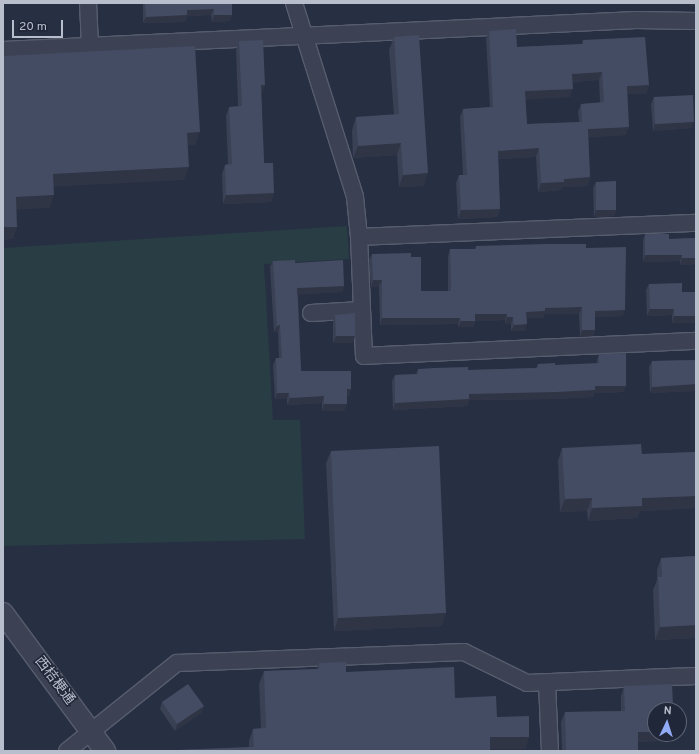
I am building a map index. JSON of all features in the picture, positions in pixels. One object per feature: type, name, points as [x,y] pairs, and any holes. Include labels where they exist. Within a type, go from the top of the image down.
[{"type":"street","points":[[88,3],[90,46]]},
{"type":"street","points":[[294,3],[303,37],[355,197],[359,236],[364,356],[696,341]]},
{"type":"street","points":[[3,50],[303,37],[636,20],[696,20]]},
{"type":"street","points":[[359,236],[696,223]]},
{"type":"street","points":[[311,313],[361,310]]},
{"type":"street","name":"西桔梗通","points":[[3,613],[92,732],[104,751]]},
{"type":"street","points":[[67,751],[177,663],[464,652],[527,683],[696,676]]},
{"type":"street","points":[[547,683],[550,751]]},
{"type":"shaded area","points":[[347,226],[349,259],[264,264],[273,420],[300,420],[305,539],[3,546],[3,248]]},
{"type":"building","points":[[145,3],[232,3],[232,15],[214,15],[214,9],[187,10],[187,15],[146,17]]},
{"type":"building","points":[[516,29],[517,47],[583,44],[583,40],[645,37],[649,85],[627,86],[629,127],[588,129],[590,177],[564,179],[564,182],[541,183],[539,148],[498,151],[500,209],[461,210],[459,175],[467,175],[463,109],[493,107],[489,31]],"holes":[[[602,72],[604,102],[581,104],[582,122],[527,124],[525,91],[573,89],[572,74]]]},
{"type":"building","points":[[419,35],[428,173],[403,175],[401,143],[358,146],[356,117],[399,114],[394,37]]},
{"type":"building","points":[[263,40],[265,85],[261,85],[264,163],[273,163],[274,193],[226,195],[225,165],[232,164],[229,107],[242,106],[239,41]]},
{"type":"building","points":[[195,46],[200,132],[187,133],[189,167],[53,174],[54,195],[16,197],[17,227],[3,227],[3,56]]},
{"type":"building","points":[[693,95],[694,122],[655,124],[654,97]]},
{"type":"building","points":[[616,181],[616,210],[596,210],[596,182]]},
{"type":"building","points":[[645,234],[669,234],[669,239],[696,238],[696,258],[682,258],[682,255],[645,255]]},
{"type":"building","points":[[586,244],[586,248],[626,247],[625,310],[595,311],[595,330],[582,330],[582,307],[545,308],[545,311],[526,312],[527,324],[514,325],[513,317],[507,317],[507,314],[475,314],[475,321],[461,321],[460,318],[382,318],[382,280],[373,280],[372,254],[411,253],[411,257],[421,257],[421,291],[451,291],[450,249],[476,249],[476,246]]},
{"type":"building","points":[[295,260],[295,263],[343,260],[344,286],[297,288],[301,371],[351,371],[351,389],[347,389],[347,404],[324,404],[324,396],[290,398],[289,393],[277,393],[276,358],[282,358],[280,325],[277,326],[273,261]]},
{"type":"building","points":[[682,283],[682,292],[696,292],[696,316],[674,316],[674,309],[650,309],[649,284]]},
{"type":"building","points":[[355,313],[355,336],[336,336],[335,315]]},
{"type":"building","points":[[626,353],[626,386],[595,386],[595,390],[556,392],[469,394],[469,399],[395,403],[395,375],[418,374],[418,369],[468,367],[468,370],[538,368],[538,364],[555,363],[555,365],[599,363],[599,354]]},
{"type":"building","points":[[696,360],[696,384],[652,387],[652,361]]},
{"type":"building","points":[[641,444],[642,454],[696,452],[696,496],[642,498],[642,506],[592,508],[592,498],[565,499],[562,448]]},
{"type":"building","points":[[439,446],[446,613],[338,618],[331,451]]},
{"type":"building","points":[[696,556],[696,625],[660,627],[658,577],[662,577],[661,558]]},
{"type":"building","points":[[346,662],[346,672],[454,667],[455,698],[496,696],[497,717],[529,716],[529,737],[490,737],[490,751],[178,751],[254,747],[253,729],[266,728],[264,671],[319,669],[319,663]]},
{"type":"building","points":[[188,684],[204,706],[177,724],[162,702]]},
{"type":"building","points":[[672,684],[673,702],[647,702],[647,732],[638,732],[638,751],[566,751],[565,712],[625,711],[624,686]]}]
